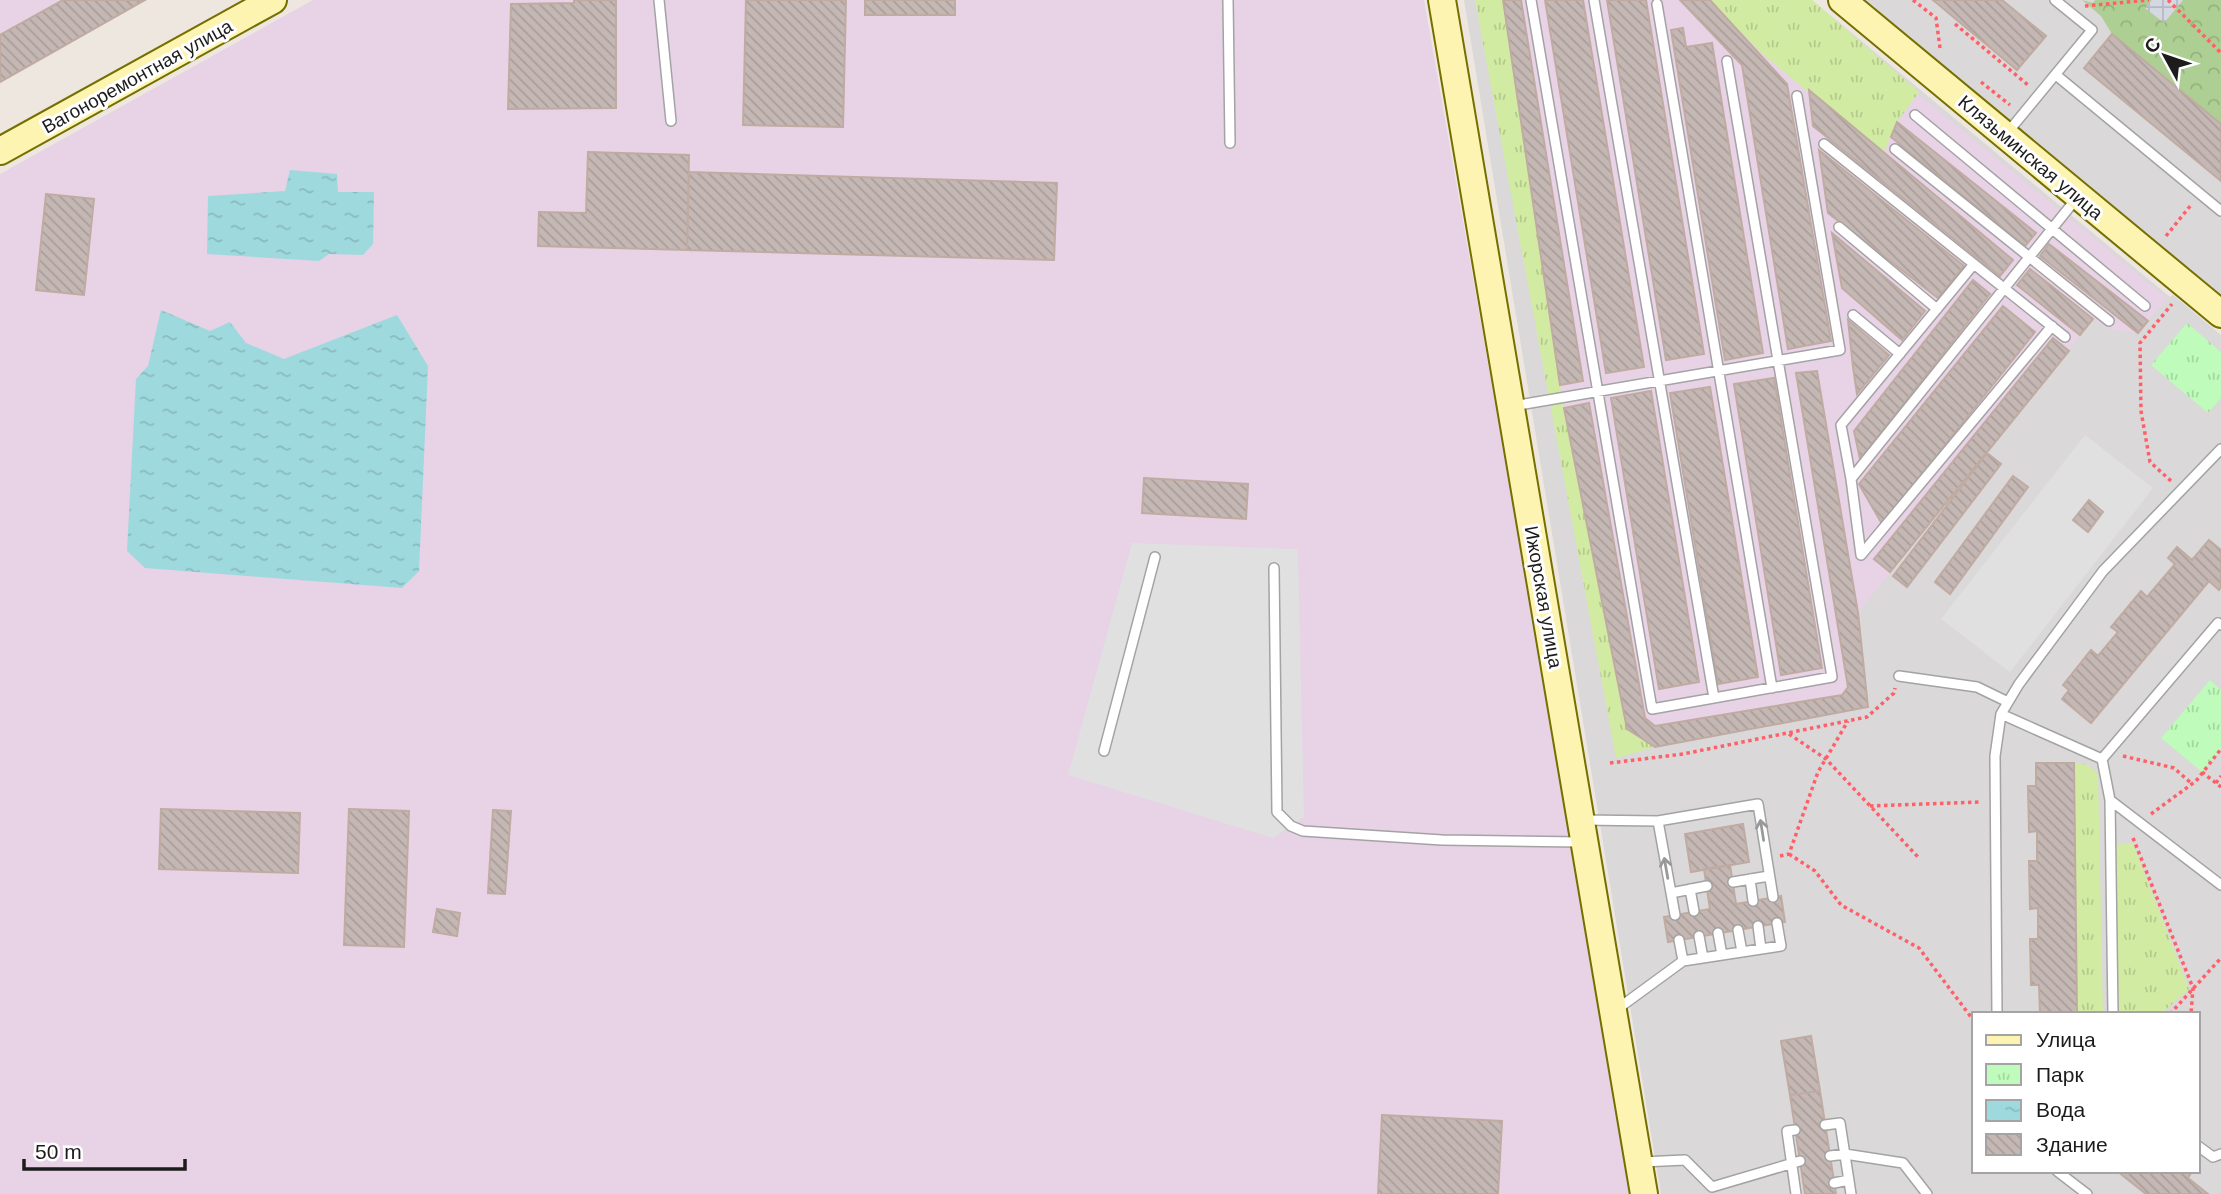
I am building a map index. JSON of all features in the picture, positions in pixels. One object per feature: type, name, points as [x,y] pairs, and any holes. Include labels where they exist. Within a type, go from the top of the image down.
[{"type":"street","name":"Вагоноремонтная улица","points":[[0,151],[273,0]]},
{"type":"street","name":"Ижорская улица","points":[[1442,0],[1644,1194]]},
{"type":"street","name":"Клязьминская улица","points":[[1842,0],[2221,314]]},
{"type":"lane","points":[[659,0],[671,121]]},
{"type":"lane","points":[[1228,0],[1230,143]]},
{"type":"lane","points":[[1531,0],[1652,709],[1832,677],[1727,61]]},
{"type":"lane","points":[[1594,0],[1714,698]]},
{"type":"lane","points":[[2005,136],[2092,30],[2055,0]]},
{"type":"lane","points":[[1657,4],[1772,688]]},
{"type":"lane","points":[[2056,75],[2221,211]]},
{"type":"lane","points":[[1511,407],[1840,350],[1797,96]]},
{"type":"lane","points":[[1915,115],[2146,306]]},
{"type":"lane","points":[[1824,144],[2064,337]]},
{"type":"lane","points":[[1895,149],[2027,258],[2109,321]]},
{"type":"lane","points":[[1851,479],[2078,197]]},
{"type":"lane","points":[[1839,228],[1937,309]]},
{"type":"lane","points":[[1975,264],[1841,425],[1861,555],[2052,326]]},
{"type":"lane","points":[[1853,315],[1900,354]]},
{"type":"lane","points":[[1997,1012],[1995,756],[2001,714],[2103,571],[2221,449]]},
{"type":"lane","points":[[1104,751],[1155,557]]},
{"type":"lane","points":[[1274,568],[1277,812],[1292,826],[1303,831],[1443,840],[1584,831],[1758,804],[1773,897]]},
{"type":"lane","points":[[2102,759],[2218,623],[2221,625]]},
{"type":"lane","points":[[1899,676],[1977,687],[2008,702]]},
{"type":"lane","points":[[2001,714],[2102,759]]},
{"type":"lane","points":[[2102,759],[2110,800],[2113,1012]]},
{"type":"lane","points":[[2110,800],[2221,884]]},
{"type":"lane","points":[[1658,821],[1675,915]]},
{"type":"lane","points":[[1733,882],[1769,876]]},
{"type":"lane","points":[[1750,879],[1754,901]]},
{"type":"lane","points":[[1671,893],[1707,886]]},
{"type":"lane","points":[[1690,889],[1694,911]]},
{"type":"lane","points":[[1615,1011],[1683,961],[1781,946],[1777,923]]},
{"type":"lane","points":[[1758,926],[1761,948]]},
{"type":"lane","points":[[1738,930],[1742,952]]},
{"type":"lane","points":[[1718,933],[1723,955]]},
{"type":"lane","points":[[1699,936],[1703,958]]},
{"type":"lane","points":[[1679,940],[1683,961]]},
{"type":"lane","points":[[1825,1125],[1840,1123],[1851,1194]]},
{"type":"lane","points":[[1795,1130],[1787,1131],[1796,1162],[1799,1190]]},
{"type":"lane","points":[[2200,1147],[2213,1157],[2221,1154]]},
{"type":"lane","points":[[1830,1156],[1845,1154],[1903,1163],[1927,1194]]},
{"type":"lane","points":[[1640,1162],[1685,1160],[1712,1187],[1796,1162]]},
{"type":"lane","points":[[2060,1173],[2087,1194]]},
{"type":"lane","points":[[1834,1183],[1849,1180]]},
{"type":"path","points":[[1913,0],[1936,18],[1938,46],[1948,55]]},
{"type":"path","points":[[2076,7],[2148,0]]},
{"type":"path","points":[[2168,0],[2221,53]]},
{"type":"path","points":[[1955,24],[2040,95]]},
{"type":"path","points":[[1980,81],[2023,116]]},
{"type":"path","points":[[2166,236],[2200,194]]},
{"type":"path","points":[[2180,490],[2150,462],[2141,411],[2140,343],[2174,302],[2183,310]]},
{"type":"path","points":[[1610,763],[1683,754],[1867,717],[1894,693],[1899,676]]},
{"type":"path","points":[[1789,854],[1818,772],[1848,721]]},
{"type":"path","points":[[1790,734],[1826,759],[1918,857]]},
{"type":"path","points":[[2140,823],[2191,783],[2221,749]]},
{"type":"path","points":[[2102,759],[2121,756],[2174,768],[2191,783]]},
{"type":"path","points":[[2202,772],[2221,787]]},
{"type":"path","points":[[2216,783],[2221,776]]},
{"type":"path","points":[[1870,806],[1995,801]]},
{"type":"path","points":[[2122,808],[2193,988],[2191,1012]]},
{"type":"path","points":[[1767,859],[1789,854],[1815,871],[1841,905],[1919,948],[1972,1018]]},
{"type":"path","points":[[2172,1012],[2221,958]]},
{"type":"shaded area","points":[[0,0],[145,0],[0,82]]},
{"type":"shaded area","points":[[313,0],[1424,0],[1583,903],[1631,1194],[0,1194],[0,174]]},
{"type":"shaded area","points":[[1464,0],[1812,0],[2170,297],[2173,295],[2221,335],[2221,1194],[1661,1194]]},
{"type":"shaded area","points":[[1503,0],[1710,0],[1760,52],[1809,90],[1897,122],[1918,94],[2167,298],[2138,333],[2111,330],[2093,319],[1858,613],[1868,707],[1655,747],[1627,729],[1560,385]]},
{"type":"shaded area","points":[[1866,0],[2221,0],[2221,297],[2031,141]]},
{"type":"shaded area","points":[[2152,0],[2183,0],[2164,23],[2145,8]]},
{"type":"shaded area","points":[[2085,435],[2153,488],[2010,672],[1941,619]]},
{"type":"shaded area","points":[[1132,543],[1298,549],[1304,817],[1273,838],[1068,775]]},
{"type":"green space","points":[[1475,0],[1503,0],[1560,385],[1627,729],[1655,747],[1616,758]]},
{"type":"green space","points":[[1710,0],[1812,0],[1919,92],[1897,122],[1883,154],[1760,52]]},
{"type":"green space","points":[[2082,0],[2093,3],[2095,0],[2221,0],[2221,124],[2112,34],[2101,16]]},
{"type":"green space","points":[[2187,323],[2221,352],[2221,398],[2208,413],[2151,365]]},
{"type":"green space","points":[[2210,680],[2221,690],[2221,749],[2202,772],[2161,738]]},
{"type":"green space","points":[[2074,763],[2088,765],[2098,774],[2103,1012],[2077,1012]]},
{"type":"green space","points":[[2133,843],[2189,989],[2163,1012],[2115,1012],[2115,845]]},
{"type":"water","points":[[290,170],[337,174],[338,192],[374,192],[373,244],[363,255],[329,254],[319,261],[207,254],[208,196],[285,191]]},
{"type":"water","points":[[161,310],[210,331],[230,322],[246,343],[284,359],[397,315],[428,366],[419,571],[402,588],[145,568],[127,551],[136,379],[148,366]]},
{"type":"building","points":[[63,0],[145,0],[0,82],[0,35]]},
{"type":"building","points":[[574,0],[616,0],[616,108],[508,109],[511,4],[574,3]]},
{"type":"building","points":[[746,0],[846,0],[843,127],[743,125]]},
{"type":"building","points":[[865,0],[955,0],[955,15],[865,15]]},
{"type":"building","points":[[1503,0],[1521,0],[1583,381],[1560,385]]},
{"type":"building","points":[[1545,0],[1583,0],[1644,367],[1606,373]]},
{"type":"building","points":[[1607,0],[1646,0],[1704,354],[1666,360]]},
{"type":"building","points":[[1680,0],[1710,0],[1787,84],[1831,341],[1788,349],[1742,65]]},
{"type":"building","points":[[1933,0],[2002,0],[2046,36],[2017,70]]},
{"type":"building","points":[[1683,28],[1686,47],[1712,43],[1763,353],[1725,360],[1671,30]]},
{"type":"building","points":[[2112,34],[2221,124],[2221,181],[2084,68]]},
{"type":"building","points":[[1809,90],[2013,260],[2000,276],[1813,126]]},
{"type":"building","points":[[1897,122],[2036,233],[2025,246],[1891,137]]},
{"type":"building","points":[[1819,150],[1964,266],[1938,298],[1828,213]]},
{"type":"building","points":[[588,152],[689,155],[687,250],[538,246],[539,212],[586,213]]},
{"type":"building","points":[[689,172],[1057,183],[1054,260],[687,250]]},
{"type":"building","points":[[46,194],[94,199],[84,295],[36,290]]},
{"type":"building","points":[[1832,233],[1925,311],[1902,340],[1842,288]]},
{"type":"building","points":[[2049,244],[2148,321],[2138,333],[2040,256]]},
{"type":"building","points":[[2030,269],[2093,319],[2080,335],[2017,285]]},
{"type":"building","points":[[1973,280],[1990,294],[1860,459],[1854,431]]},
{"type":"building","points":[[2003,306],[2035,332],[1882,524],[1859,484]]},
{"type":"building","points":[[1848,320],[1889,355],[1857,394],[1853,367]]},
{"type":"building","points":[[2053,338],[2069,351],[1890,572],[1874,559]]},
{"type":"building","points":[[1817,371],[1858,613],[1868,707],[1655,747],[1627,729],[1564,408],[1589,403],[1645,718],[1655,726],[1842,695],[1848,687],[1796,373]]},
{"type":"building","points":[[1774,378],[1822,668],[1781,675],[1734,384]]},
{"type":"building","points":[[1710,387],[1758,677],[1718,684],[1670,393]]},
{"type":"building","points":[[1651,391],[1699,682],[1659,689],[1611,398]]},
{"type":"building","points":[[1987,453],[2001,464],[1907,587],[1893,576]]},
{"type":"building","points":[[2013,476],[2028,487],[1950,594],[1935,582]]},
{"type":"building","points":[[1144,478],[1248,484],[1246,519],[1142,513]]},
{"type":"building","points":[[2089,500],[2103,512],[2088,532],[2073,520]]},
{"type":"building","points":[[2209,540],[2221,550],[2221,587],[2219,590],[2209,581],[2091,723],[2062,699],[2069,690],[2063,685],[2091,650],[2098,656],[2118,632],[2111,627],[2141,591],[2147,597],[2175,564],[2168,558],[2177,547],[2192,560]]},
{"type":"building","points":[[2036,763],[2074,763],[2077,1012],[2040,1012],[2039,985],[2031,985],[2030,939],[2038,939],[2038,908],[2030,909],[2029,861],[2037,861],[2037,831],[2029,832],[2028,786],[2036,786]]},
{"type":"building","points":[[161,809],[300,813],[298,873],[159,869]]},
{"type":"building","points":[[349,809],[409,811],[404,947],[344,945]]},
{"type":"building","points":[[493,810],[511,811],[505,894],[488,893]]},
{"type":"building","points":[[1743,824],[1749,862],[1691,872],[1685,834]]},
{"type":"building","points":[[1730,865],[1736,904],[1781,896],[1785,922],[1668,942],[1664,917],[1710,909],[1704,869]]},
{"type":"building","points":[[437,909],[460,913],[457,936],[433,932]]},
{"type":"building","points":[[1811,1036],[1820,1091],[1790,1095],[1781,1041]]},
{"type":"building","points":[[1820,1091],[1836,1194],[1805,1194],[1790,1095]]},
{"type":"building","points":[[1382,1115],[1502,1121],[1498,1194],[1378,1194]]},
{"type":"building","points":[[2120,1173],[2191,1173],[2188,1178],[2208,1194],[2146,1194]]}]
